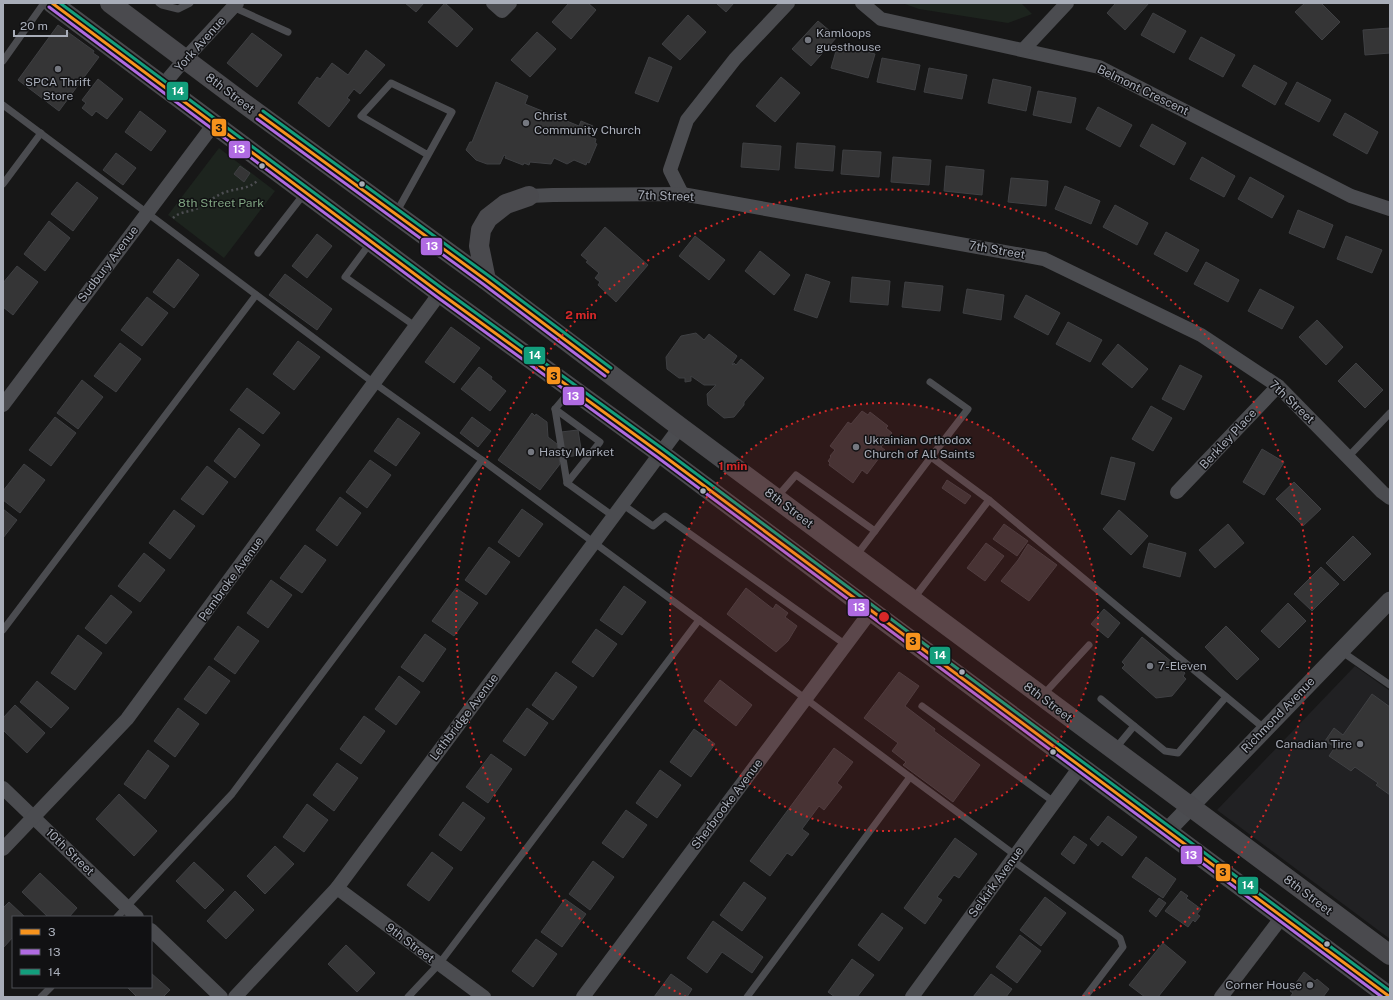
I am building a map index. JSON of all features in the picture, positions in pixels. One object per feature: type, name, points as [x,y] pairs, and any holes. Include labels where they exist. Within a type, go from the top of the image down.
[{"type":"main road","points":[[52,3],[306,193],[660,453],[871,612],[1390,997]]},
{"type":"main road","name":"8th Street","points":[[110,3],[486,280],[855,558],[1390,955]]},
{"type":"main road","points":[[486,280],[479,246],[481,230],[488,218],[506,204],[529,196]]},
{"type":"street","points":[[494,3],[502,11],[510,3]]},
{"type":"street","points":[[682,194],[670,170],[687,120],[735,59],[788,3]]},
{"type":"street","name":"Belmont Crescent","points":[[862,3],[880,19],[1098,67],[1351,196],[1390,209]]},
{"type":"street","points":[[1024,50],[1067,3]]},
{"type":"street","name":"York Avenue","points":[[163,85],[235,5]]},
{"type":"street","name":"Sudbury Avenue","points":[[3,405],[214,124]]},
{"type":"street","name":"7th Street","points":[[529,196],[682,194],[1044,259],[1201,335],[1278,386],[1382,492],[1390,498]]},
{"type":"street","name":"Pembroke Avenue","points":[[3,849],[128,719],[440,292]]},
{"type":"street","name":"Berkley Place","points":[[1177,492],[1278,386]]},
{"type":"street","name":"Lethbridge Avenue","points":[[235,997],[337,888],[680,427]]},
{"type":"street","name":"Richmond Avenue","points":[[1167,831],[1390,600]]},
{"type":"street","name":"Sherbrooke Avenue","points":[[584,997],[871,612]]},
{"type":"street","name":"Selkirk Avenue","points":[[912,997],[1080,767]]},
{"type":"street","name":"10th Street","points":[[3,788],[34,818],[122,912],[135,916]]},
{"type":"street","name":"9th Street","points":[[337,888],[484,997]]},
{"type":"street","points":[[1221,997],[1282,917]]},
{"type":"street","points":[[152,931],[221,997]]},
{"type":"lane","points":[[3,61],[44,3]]},
{"type":"lane","points":[[159,3],[178,9],[190,3]]},
{"type":"lane","points":[[235,5],[288,32]]},
{"type":"lane","points":[[396,214],[452,112],[391,84],[361,116],[428,154]]},
{"type":"lane","points":[[3,105],[374,383],[482,460],[806,699],[1120,938],[1123,947],[1085,997]]},
{"type":"lane","points":[[3,184],[41,133]]},
{"type":"lane","points":[[258,253],[306,193]]},
{"type":"lane","points":[[371,241],[345,277],[416,326]]},
{"type":"lane","points":[[3,630],[256,295]]},
{"type":"lane","points":[[855,558],[968,409],[930,382]]},
{"type":"lane","points":[[572,389],[555,409],[567,483],[613,516]]},
{"type":"lane","points":[[555,409],[600,442],[567,483]]},
{"type":"lane","points":[[1348,457],[1390,413]]},
{"type":"lane","points":[[931,457],[989,500],[1265,729]]},
{"type":"lane","points":[[122,912],[232,794],[482,460]]},
{"type":"lane","points":[[776,499],[796,476],[875,531]]},
{"type":"lane","points":[[912,600],[989,500]]},
{"type":"lane","points":[[622,504],[653,526],[665,516],[846,645]]},
{"type":"lane","points":[[408,997],[439,964],[699,620]]},
{"type":"lane","points":[[1042,697],[1089,645]]},
{"type":"lane","points":[[1341,651],[1390,685]]},
{"type":"lane","points":[[1101,699],[1165,751],[1178,753],[1226,697]]},
{"type":"lane","points":[[922,706],[1054,802]]},
{"type":"lane","points":[[1114,751],[1134,726]]},
{"type":"lane","points":[[748,997],[910,777]]},
{"type":"lane","points":[[41,997],[50,988]]},
{"type":"path","points":[[165,226],[176,215],[196,209],[224,193],[254,184],[270,166]]},
{"type":"shaded area","points":[[1355,666],[1390,691],[1390,939],[1217,810]]},
{"type":"green space","points":[[902,3],[1021,3],[1032,14],[1008,23],[919,9]]},
{"type":"green space","name":"8th Street Park","points":[[219,148],[275,191],[224,258],[168,215]]},
{"type":"building","points":[[405,3],[424,3],[416,12]]},
{"type":"building","points":[[445,3],[473,29],[457,47],[428,22]]},
{"type":"building","points":[[569,3],[588,3],[596,10],[571,39],[552,22]]},
{"type":"building","points":[[716,3],[734,3],[726,12]]},
{"type":"building","points":[[1116,3],[1149,3],[1125,30],[1107,13]]},
{"type":"building","points":[[1305,3],[1321,3],[1340,22],[1322,40],[1295,12]]},
{"type":"building","points":[[1153,13],[1186,31],[1174,53],[1141,35]]},
{"type":"building","points":[[688,15],[706,32],[680,60],[662,44]]},
{"type":"building","points":[[818,21],[837,37],[811,66],[792,49]]},
{"type":"building","name":"SPCA Thrift Store","points":[[58,25],[94,51],[93,53],[99,57],[59,111],[18,80]]},
{"type":"building","points":[[1390,28],[1390,53],[1365,55],[1363,30]]},
{"type":"building","points":[[537,32],[556,49],[530,77],[511,60]]},
{"type":"building","points":[[252,33],[282,55],[257,87],[227,63]]},
{"type":"building","points":[[1201,37],[1235,55],[1223,77],[1189,59]]},
{"type":"building","points":[[838,44],[875,54],[868,78],[831,68]]},
{"type":"building","points":[[366,50],[385,65],[360,94],[354,89],[347,98],[350,100],[329,127],[298,103],[317,77],[320,79],[332,63],[348,75]]},
{"type":"building","points":[[649,57],[672,67],[658,102],[635,93]]},
{"type":"building","points":[[882,58],[920,65],[915,90],[877,82]]},
{"type":"building","points":[[1254,65],[1287,83],[1275,105],[1242,86]]},
{"type":"building","points":[[929,68],[967,75],[962,99],[924,92]]},
{"type":"building","points":[[781,77],[800,93],[775,122],[756,106]]},
{"type":"building","points":[[98,79],[123,99],[107,119],[96,111],[92,116],[82,108],[86,103],[82,100]]},
{"type":"building","points":[[993,79],[1031,87],[1026,111],[988,103]]},
{"type":"building","name":"Christ Community Church","points":[[496,82],[528,96],[525,104],[579,126],[581,121],[593,126],[589,136],[596,139],[595,143],[597,144],[589,163],[587,162],[586,165],[574,160],[567,164],[554,158],[551,164],[530,162],[529,165],[524,163],[523,165],[505,158],[506,156],[504,155],[500,164],[487,164],[476,160],[466,150],[470,142],[472,142]]},
{"type":"building","points":[[1297,82],[1331,100],[1319,122],[1285,104]]},
{"type":"building","points":[[1038,91],[1076,98],[1071,123],[1033,115]]},
{"type":"building","points":[[1098,107],[1132,125],[1120,147],[1086,129]]},
{"type":"building","points":[[140,111],[166,131],[151,151],[125,132]]},
{"type":"building","points":[[1345,113],[1378,132],[1367,154],[1333,135]]},
{"type":"building","points":[[1152,124],[1186,143],[1174,165],[1140,146]]},
{"type":"building","points":[[743,143],[781,146],[779,170],[741,167]]},
{"type":"building","points":[[797,143],[835,146],[833,171],[795,168]]},
{"type":"building","points":[[843,150],[881,152],[879,177],[841,174]]},
{"type":"building","points":[[116,153],[136,168],[123,185],[103,170]]},
{"type":"building","points":[[893,157],[931,160],[929,185],[891,182]]},
{"type":"building","points":[[1202,157],[1235,176],[1224,197],[1190,179]]},
{"type":"building","points":[[240,166],[250,173],[244,182],[234,174]]},
{"type":"building","points":[[946,166],[984,170],[982,195],[944,191]]},
{"type":"building","points":[[1250,177],[1284,196],[1272,218],[1238,199]]},
{"type":"building","points":[[1011,178],[1048,181],[1046,206],[1008,202]]},
{"type":"building","points":[[77,182],[98,198],[73,231],[51,214]]},
{"type":"building","points":[[1065,186],[1100,201],[1091,224],[1055,209]]},
{"type":"building","points":[[1115,205],[1148,223],[1137,245],[1103,227]]},
{"type":"building","points":[[1298,210],[1333,225],[1324,248],[1289,233]]},
{"type":"building","points":[[49,221],[70,238],[45,271],[24,254]]},
{"type":"building","points":[[605,227],[648,265],[616,302],[598,285],[600,282],[595,278],[599,273],[586,262],[588,261],[581,255]]},
{"type":"building","points":[[1166,232],[1199,250],[1187,272],[1154,254]]},
{"type":"building","points":[[317,234],[332,246],[307,278],[292,266]]},
{"type":"building","points":[[695,236],[725,260],[709,280],[679,256]]},
{"type":"building","points":[[1346,236],[1382,250],[1372,273],[1337,259]]},
{"type":"building","points":[[760,251],[790,275],[774,295],[745,271]]},
{"type":"building","points":[[178,259],[199,275],[174,308],[153,292]]},
{"type":"building","points":[[1206,262],[1239,280],[1228,302],[1194,284]]},
{"type":"building","points":[[17,266],[38,282],[13,315],[3,307],[3,283]]},
{"type":"building","points":[[285,274],[332,309],[317,330],[269,295]]},
{"type":"building","points":[[806,274],[830,282],[817,318],[794,310]]},
{"type":"building","points":[[852,277],[890,281],[888,305],[850,302]]},
{"type":"building","points":[[905,282],[943,286],[940,311],[902,307]]},
{"type":"building","points":[[967,289],[1004,295],[1001,320],[963,313]]},
{"type":"building","points":[[1260,289],[1294,307],[1282,329],[1248,311]]},
{"type":"building","points":[[1026,295],[1060,313],[1048,335],[1014,317]]},
{"type":"building","points":[[147,297],[168,313],[142,346],[121,330]]},
{"type":"building","points":[[1317,320],[1343,347],[1326,365],[1299,337]]},
{"type":"building","points":[[1068,322],[1102,340],[1090,362],[1056,344]]},
{"type":"building","points":[[451,327],[480,348],[454,383],[425,362]]},
{"type":"building","points":[[696,333],[704,340],[709,334],[737,356],[732,364],[733,365],[734,363],[736,365],[741,359],[764,378],[744,402],[744,405],[734,417],[724,418],[708,405],[707,394],[716,385],[704,385],[691,376],[691,381],[685,382],[685,378],[679,378],[667,369],[666,357],[681,336]]},
{"type":"building","points":[[298,341],[320,357],[294,390],[273,374]]},
{"type":"building","points":[[120,343],[141,359],[116,392],[94,376]]},
{"type":"building","points":[[1118,344],[1148,369],[1132,388],[1102,364]]},
{"type":"building","points":[[1356,363],[1383,390],[1365,408],[1338,381]]},
{"type":"building","points":[[1180,365],[1202,376],[1184,410],[1162,399]]},
{"type":"building","points":[[479,367],[506,391],[490,411],[461,389]]},
{"type":"building","points":[[82,380],[103,397],[78,429],[57,413]]},
{"type":"building","points":[[247,388],[280,413],[263,434],[230,410]]},
{"type":"building","points":[[1151,406],[1172,418],[1153,451],[1132,439]]},
{"type":"building","name":"Ukrainian Orthodox Church of All Saints","points":[[862,411],[868,415],[870,412],[888,426],[886,428],[892,433],[881,447],[885,450],[867,474],[862,470],[853,483],[829,465],[830,463],[828,461],[835,450],[830,446],[848,422],[851,424]]},
{"type":"building","name":"Hasty Market","points":[[532,413],[535,416],[536,414],[547,422],[548,437],[557,444],[560,464],[540,490],[498,460]]},
{"type":"building","points":[[55,417],[76,433],[51,466],[29,450]]},
{"type":"building","points":[[472,417],[491,431],[478,447],[460,433]]},
{"type":"building","points":[[398,418],[420,433],[396,466],[374,451]]},
{"type":"building","points":[[239,428],[260,445],[235,478],[214,461]]},
{"type":"building","points":[[578,430],[582,455],[564,457],[561,432]]},
{"type":"building","points":[[1262,449],[1284,462],[1264,495],[1243,482]]},
{"type":"building","points":[[1111,457],[1135,463],[1125,500],[1101,494]]},
{"type":"building","points":[[370,460],[391,475],[367,508],[346,492]]},
{"type":"building","points":[[24,464],[45,480],[20,513],[3,500],[3,491]]},
{"type":"building","points":[[207,466],[228,482],[203,515],[181,499]]},
{"type":"building","points":[[947,480],[971,496],[965,504],[942,488]]},
{"type":"building","points":[[1294,482],[1321,509],[1303,526],[1276,499]]},
{"type":"building","points":[[340,497],[361,513],[337,546],[316,530]]},
{"type":"building","points":[[3,509],[17,520],[3,538]]},
{"type":"building","points":[[522,509],[543,524],[519,557],[498,542]]},
{"type":"building","points":[[174,510],[195,526],[170,559],[149,543]]},
{"type":"building","points":[[1119,510],[1148,536],[1131,555],[1103,529]]},
{"type":"building","points":[[1004,524],[1028,541],[1017,556],[993,539]]},
{"type":"building","points":[[1228,524],[1244,543],[1215,568],[1199,550]]},
{"type":"building","points":[[1353,536],[1371,554],[1344,581],[1326,563]]},
{"type":"building","points":[[986,543],[1004,556],[985,581],[967,568]]},
{"type":"building","points":[[1149,543],[1186,553],[1180,577],[1143,567]]},
{"type":"building","points":[[1028,544],[1057,565],[1029,601],[1001,581],[1018,560]]},
{"type":"building","points":[[305,545],[326,560],[302,593],[280,578]]},
{"type":"building","points":[[489,547],[510,562],[486,595],[465,580]]},
{"type":"building","points":[[144,553],[165,570],[140,602],[118,586]]},
{"type":"building","points":[[1321,567],[1339,584],[1312,611],[1294,594]]},
{"type":"building","points":[[271,580],[292,595],[268,628],[247,613]]},
{"type":"building","points":[[624,586],[646,602],[622,635],[600,620]]},
{"type":"building","points":[[456,588],[478,603],[454,636],[432,621]]},
{"type":"building","points":[[746,588],[773,609],[776,604],[788,613],[785,617],[797,626],[788,641],[776,652],[727,614]]},
{"type":"building","points":[[111,595],[132,612],[106,644],[85,628]]},
{"type":"building","points":[[1288,603],[1306,621],[1279,648],[1261,631]]},
{"type":"building","points":[[1104,609],[1120,623],[1108,638],[1091,624]]},
{"type":"building","points":[[238,626],[259,641],[235,674],[214,659]]},
{"type":"building","points":[[1226,626],[1259,659],[1237,680],[1205,647]]},
{"type":"building","points":[[596,629],[617,644],[593,677],[572,662]]},
{"type":"building","points":[[425,634],[446,649],[423,682],[401,667]]},
{"type":"building","points":[[78,635],[102,653],[75,690],[51,673]]},
{"type":"building","name":"7-Eleven","points":[[1142,637],[1185,673],[1183,676],[1186,679],[1172,696],[1156,698],[1122,668],[1125,665],[1122,662]]},
{"type":"building","points":[[209,666],[230,681],[206,714],[184,699]]},
{"type":"building","points":[[556,672],[577,687],[553,720],[532,705]]},
{"type":"building","points":[[899,672],[919,686],[905,706],[935,729],[934,731],[980,765],[953,802],[903,765],[906,762],[892,751],[898,743],[864,718]]},
{"type":"building","points":[[399,676],[420,692],[396,725],[375,709]]},
{"type":"building","points":[[720,680],[752,705],[736,726],[704,701]]},
{"type":"building","points":[[37,681],[69,708],[51,728],[20,702]]},
{"type":"building","name":"Canadian Tire","points":[[1372,694],[1390,707],[1390,795],[1376,785],[1378,783],[1355,767],[1351,771],[1329,756],[1335,747],[1325,741],[1334,728],[1343,735]]},
{"type":"building","points":[[15,705],[45,733],[27,753],[3,730],[3,718]]},
{"type":"building","points":[[178,708],[199,724],[175,757],[154,741]]},
{"type":"building","points":[[527,708],[548,723],[525,756],[503,741]]},
{"type":"building","points":[[364,716],[385,731],[361,764],[340,749]]},
{"type":"building","points":[[694,729],[715,744],[691,777],[670,762]]},
{"type":"building","points":[[834,748],[853,762],[837,783],[842,787],[824,810],[819,806],[802,829],[809,834],[792,856],[787,853],[770,876],[750,861]]},
{"type":"building","points":[[148,750],[169,766],[145,799],[124,784]]},
{"type":"building","points":[[491,754],[512,769],[488,803],[466,787]]},
{"type":"building","points":[[337,763],[358,778],[334,811],[313,795]]},
{"type":"building","points":[[660,770],[681,785],[657,818],[636,803]]},
{"type":"building","points":[[119,794],[157,831],[134,856],[96,819]]},
{"type":"building","points":[[463,802],[485,818],[461,851],[439,835]]},
{"type":"building","points":[[307,804],[328,820],[304,852],[283,837]]},
{"type":"building","points":[[626,810],[647,825],[623,858],[602,843]]},
{"type":"building","points":[[1108,816],[1137,837],[1122,856],[1102,841],[1098,846],[1090,839]]},
{"type":"building","points":[[1074,836],[1087,845],[1074,864],[1061,854]]},
{"type":"building","points":[[955,838],[977,854],[959,878],[954,875],[937,897],[942,900],[925,924],[904,908]]},
{"type":"building","points":[[275,846],[294,864],[265,894],[247,876]]},
{"type":"building","points":[[432,852],[453,868],[429,901],[407,885]]},
{"type":"building","points":[[1146,857],[1176,879],[1163,898],[1132,877]]},
{"type":"building","points":[[593,861],[614,877],[590,910],[569,894]]},
{"type":"building","points":[[194,862],[224,890],[205,909],[176,881]]},
{"type":"building","points":[[40,873],[77,908],[70,916],[47,916],[22,892]]},
{"type":"building","points":[[744,882],[766,898],[742,931],[720,915]]},
{"type":"building","points":[[235,891],[254,910],[226,939],[207,921]]},
{"type":"building","points":[[1181,891],[1188,896],[1186,898],[1201,909],[1197,914],[1200,916],[1195,922],[1193,920],[1188,927],[1165,911]]},
{"type":"building","points":[[1045,897],[1066,913],[1041,946],[1020,930]]},
{"type":"building","points":[[1159,898],[1166,903],[1156,917],[1149,911]]},
{"type":"building","points":[[565,899],[586,914],[562,947],[541,932]]},
{"type":"building","points":[[9,902],[24,916],[12,916],[12,938],[4,947],[3,908]]},
{"type":"building","points":[[882,913],[903,928],[879,961],[858,945]]},
{"type":"building","points":[[713,921],[763,957],[752,973],[722,952],[707,973],[687,958]]},
{"type":"building","points":[[1020,935],[1041,951],[1017,983],[996,967]]},
{"type":"building","points":[[536,939],[557,954],[533,987],[512,971]]},
{"type":"building","points":[[1163,943],[1186,962],[1158,997],[1145,997],[1129,985]]},
{"type":"building","points":[[346,945],[375,973],[357,992],[328,964]]},
{"type":"building","points":[[852,959],[874,975],[857,997],[835,997],[828,992]]},
{"type":"building","name":"Corner House","points":[[1304,972],[1315,981],[1317,979],[1329,989],[1323,997],[1290,997],[1293,993],[1290,991]]},
{"type":"building","points":[[152,974],[170,990],[163,997],[137,997],[128,988],[152,988]]},
{"type":"building","points":[[671,974],[692,989],[687,997],[654,997]]},
{"type":"building","points":[[991,974],[1012,989],[1006,997],[973,997]]},
{"type":"transit line","name":"3","points":[[52,3],[440,293],[660,453],[1390,997]]},
{"type":"transit line","name":"14","points":[[60,3],[443,289],[663,449],[1390,991]]},
{"type":"transit line","name":"13","points":[[49,7],[437,297],[657,457],[1382,997]]},
{"type":"transit line","name":"14","points":[[263,111],[489,276],[611,368]]},
{"type":"transit line","name":"3","points":[[260,115],[486,280],[608,372]]},
{"type":"transit line","name":"13","points":[[257,119],[483,284],[605,376]]},
{"type":"place","name":"Kamloops guesthouse","points":[[808,40]]},
{"type":"place","name":"SPCA Thrift Store","points":[[58,69]]},
{"type":"place","name":"Christ Community Church","points":[[526,123]]},
{"type":"place","name":"Ukrainian Orthodox Church of All Saints","points":[[856,447]]},
{"type":"place","name":"Hasty Market","points":[[531,452]]},
{"type":"place","name":"7-Eleven","points":[[1150,666]]},
{"type":"place","name":"Canadian Tire","points":[[1360,744]]},
{"type":"place","name":"Corner House","points":[[1310,985]]}]
